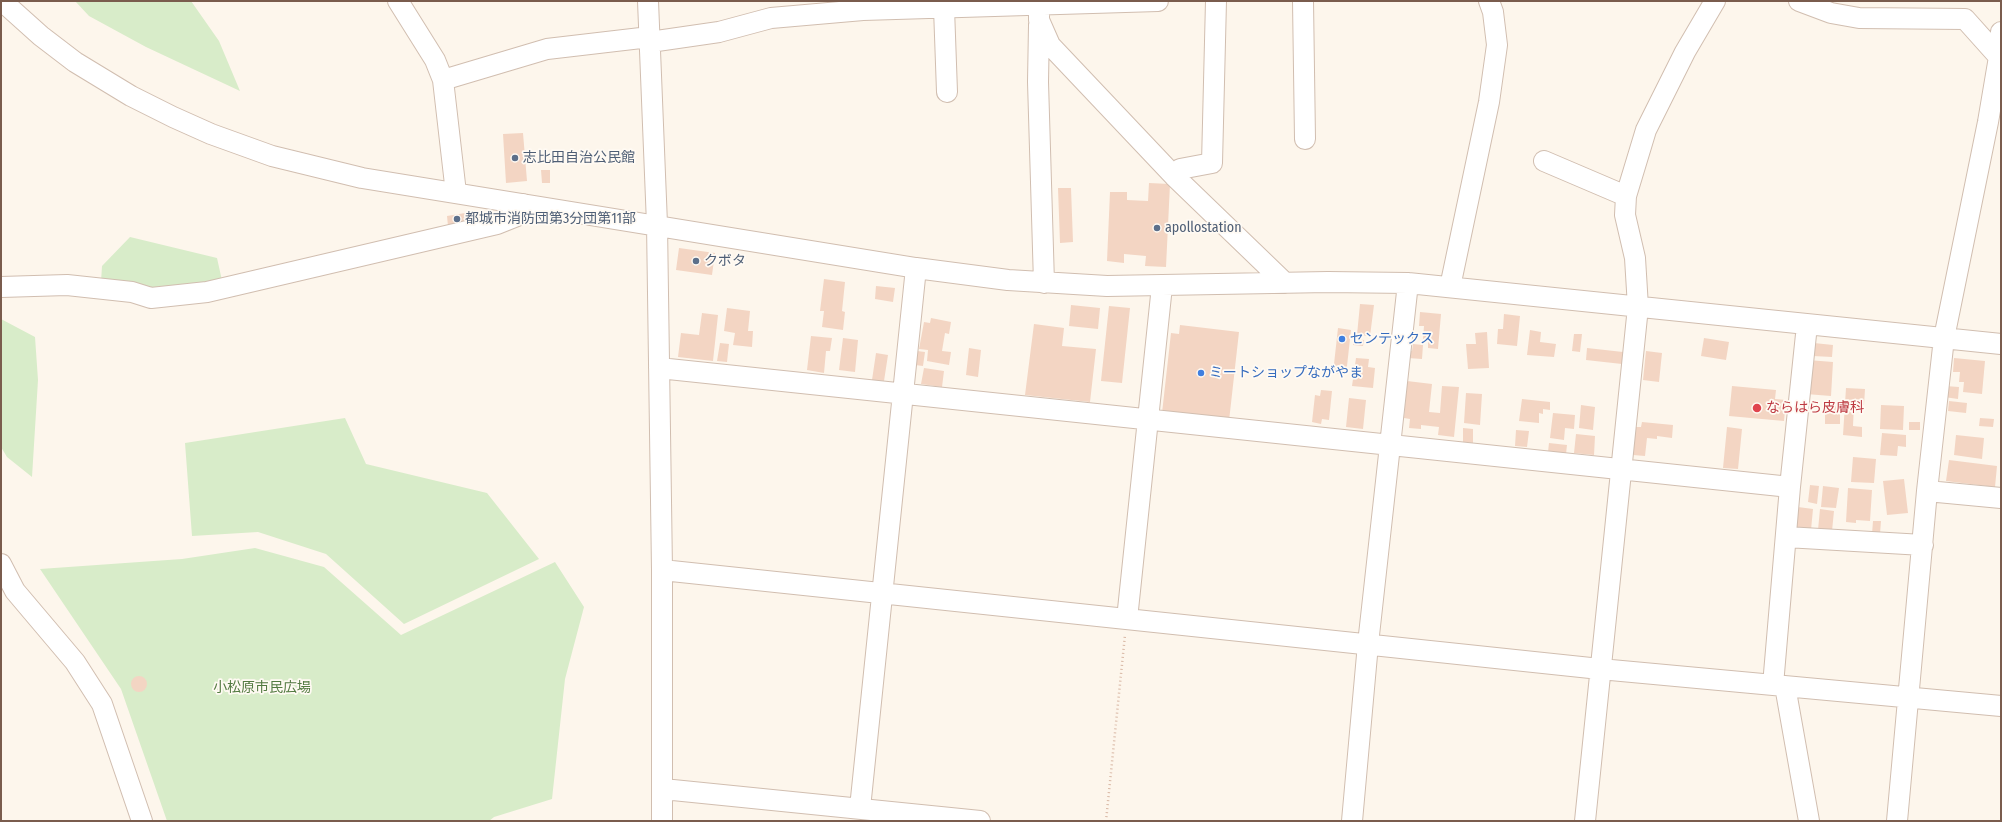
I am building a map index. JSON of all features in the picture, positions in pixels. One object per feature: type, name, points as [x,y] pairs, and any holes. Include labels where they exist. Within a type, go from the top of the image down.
[{"type":"street","points":[[2,1],[41,36],[75,62],[131,96],[204,131],[279,158],[362,178],[657,224],[916,268],[1008,280],[1044,283],[1162,286],[1285,283],[1408,283],[2001,344]]},
{"type":"street","points":[[398,1],[435,60],[443,80],[456,193]]},
{"type":"street","points":[[648,1],[657,224],[662,570],[662,821]]},
{"type":"street","points":[[443,80],[548,49],[641,38],[650,42],[718,32],[771,18],[864,6],[1032,8],[1158,1]]},
{"type":"street","points":[[1174,176],[1180,169],[1212,164],[1216,1]]},
{"type":"street","points":[[1303,1],[1304,139]]},
{"type":"street","points":[[1450,287],[1489,102],[1497,45],[1493,12],[1489,1]]},
{"type":"street","points":[[1585,821],[1638,307],[1635,258],[1625,215],[1626,196],[1646,130],[1685,52],[1715,1]]},
{"type":"street","points":[[1799,1],[1831,13],[1859,18],[1965,19],[1999,57]]},
{"type":"street","points":[[944,8],[947,92]]},
{"type":"street","points":[[1032,8],[1050,46],[1174,176],[1285,283]]},
{"type":"street","points":[[1032,8],[1038,82],[1044,283]]},
{"type":"street","points":[[1897,821],[1927,491],[1944,338],[1994,122],[2001,32]]},
{"type":"street","points":[[1544,161],[1626,196]]},
{"type":"street","points":[[1,287],[67,285],[132,292],[151,298],[207,292],[497,224],[517,216],[523,204]]},
{"type":"street","points":[[860,808],[916,268]]},
{"type":"street","points":[[1352,821],[1368,644],[1408,283]]},
{"type":"street","points":[[1127,619],[1162,286]]},
{"type":"street","points":[[1808,325],[1790,487],[1786,537],[1779,686],[1809,821]]},
{"type":"street","points":[[659,368],[1790,487]]},
{"type":"street","points":[[1927,491],[2001,498]]},
{"type":"street","points":[[1786,537],[1923,545]]},
{"type":"street","points":[[1,564],[16,591],[75,662],[102,704],[142,821]]},
{"type":"street","points":[[662,570],[1600,668],[2001,706]]},
{"type":"street","points":[[663,789],[980,821]]},
{"type":"path","points":[[1106,821],[1127,619]]},
{"type":"green space","points":[[75,1],[191,1],[219,41],[240,91],[146,47],[89,16]]},
{"type":"green space","points":[[130,237],[217,258],[223,285],[158,292],[101,282],[102,266]]},
{"type":"green space","points":[[1,319],[35,337],[38,380],[32,477],[7,457],[1,447]]},
{"type":"green space","points":[[345,418],[366,464],[487,493],[539,559],[404,624],[326,554],[258,532],[192,536],[185,443]]},
{"type":"green space","name":"小松原市民広場","points":[[255,548],[324,567],[401,635],[555,562],[584,607],[565,679],[552,799],[494,817],[489,821],[167,821],[121,689],[40,569],[182,559]]},
{"type":"building","name":"志比田自治公民館","points":[[523,133],[527,181],[506,183],[503,134]]},
{"type":"building","points":[[541,170],[550,170],[550,183],[542,183]]},
{"type":"building","points":[[1149,183],[1170,184],[1166,267],[1145,266],[1146,256],[1124,254],[1124,263],[1107,261],[1110,192],[1127,192],[1127,200],[1148,201]]},
{"type":"building","points":[[1058,188],[1071,188],[1073,242],[1060,243]]},
{"type":"building","name":"都城市消防団第3分団第11部","points":[[465,213],[466,223],[448,226],[447,216]]},
{"type":"building","name":"クボタ","points":[[679,248],[715,253],[712,275],[676,270]]},
{"type":"building","points":[[824,279],[845,282],[842,311],[845,312],[843,330],[822,327],[824,311],[820,311]]},
{"type":"building","points":[[876,286],[895,288],[893,302],[875,299]]},
{"type":"building","points":[[1360,304],[1374,305],[1370,336],[1357,335]]},
{"type":"building","points":[[1071,305],[1100,308],[1098,329],[1069,326]]},
{"type":"building","points":[[1109,306],[1130,308],[1122,383],[1101,381]]},
{"type":"building","points":[[727,308],[750,311],[748,331],[753,331],[752,347],[733,345],[735,333],[724,331]]},
{"type":"building","points":[[1420,312],[1441,314],[1438,349],[1428,348],[1428,339],[1423,339],[1424,326],[1419,326]]},
{"type":"building","points":[[702,313],[718,315],[713,361],[678,357],[681,333],[699,335]]},
{"type":"building","points":[[1504,314],[1520,316],[1517,346],[1497,344],[1498,329],[1503,329]]},
{"type":"building","points":[[931,318],[951,322],[949,334],[945,333],[942,351],[951,352],[949,365],[927,361],[928,350],[919,349],[924,322],[930,323]]},
{"type":"building","points":[[1034,324],[1064,328],[1062,346],[1096,349],[1090,402],[1025,395]]},
{"type":"building","name":"ミートショップながやま","points":[[1180,325],[1239,332],[1229,421],[1162,413],[1171,333],[1179,334]]},
{"type":"building","points":[[1338,328],[1351,330],[1346,375],[1333,373]]},
{"type":"building","points":[[1530,330],[1541,332],[1540,342],[1556,344],[1554,357],[1527,355]]},
{"type":"building","points":[[1487,332],[1489,368],[1468,369],[1466,344],[1476,344],[1475,333]]},
{"type":"building","points":[[1574,334],[1582,334],[1580,352],[1572,351]]},
{"type":"building","points":[[811,336],[832,338],[830,351],[826,351],[824,373],[807,370]]},
{"type":"building","points":[[843,338],[858,340],[855,372],[839,370]]},
{"type":"building","points":[[1704,338],[1729,342],[1726,360],[1701,356]]},
{"type":"building","points":[[1353,339],[1364,340],[1363,346],[1353,345]]},
{"type":"building","points":[[720,343],[729,344],[727,362],[717,361]]},
{"type":"building","points":[[1814,343],[1833,345],[1832,357],[1813,356]]},
{"type":"building","points":[[1413,344],[1423,345],[1422,359],[1408,358],[1409,350],[1412,351]]},
{"type":"building","points":[[969,348],[981,350],[978,377],[966,375]]},
{"type":"building","points":[[1587,348],[1623,352],[1622,364],[1586,360]]},
{"type":"building","points":[[917,351],[925,352],[923,366],[915,365]]},
{"type":"building","points":[[1646,351],[1662,353],[1659,382],[1643,380]]},
{"type":"building","points":[[876,353],[888,355],[884,381],[872,380]]},
{"type":"building","points":[[1356,358],[1369,359],[1368,367],[1375,368],[1373,388],[1352,386]]},
{"type":"building","points":[[1954,358],[1985,361],[1982,394],[1963,392],[1964,382],[1959,382],[1960,372],[1953,372]]},
{"type":"building","points":[[1808,360],[1833,362],[1831,396],[1806,394]]},
{"type":"building","points":[[924,368],[944,371],[942,387],[921,384]]},
{"type":"building","points":[[1407,381],[1432,384],[1429,412],[1440,413],[1442,386],[1459,387],[1454,437],[1438,435],[1439,427],[1421,425],[1421,429],[1409,428],[1410,419],[1404,418]]},
{"type":"building","name":"ならはら皮膚科","points":[[1732,386],[1776,390],[1775,399],[1786,400],[1784,421],[1729,416]]},
{"type":"building","points":[[1945,386],[1959,387],[1958,399],[1944,397]]},
{"type":"building","points":[[1846,388],[1865,389],[1864,405],[1854,404],[1853,426],[1862,427],[1862,437],[1843,435]]},
{"type":"building","points":[[1321,390],[1332,391],[1329,420],[1322,419],[1321,424],[1312,422],[1315,395],[1320,396]]},
{"type":"building","points":[[1466,393],[1482,394],[1480,425],[1464,423]]},
{"type":"building","points":[[1349,398],[1366,400],[1363,429],[1346,427]]},
{"type":"building","points":[[1522,399],[1550,402],[1550,410],[1543,409],[1543,414],[1539,413],[1539,423],[1519,421]]},
{"type":"building","points":[[1949,401],[1967,403],[1966,413],[1948,411]]},
{"type":"building","points":[[1581,405],[1595,407],[1593,430],[1579,428]]},
{"type":"building","points":[[1825,405],[1840,406],[1840,424],[1825,424]]},
{"type":"building","points":[[1881,405],[1904,406],[1903,430],[1880,429]]},
{"type":"building","points":[[1553,413],[1575,415],[1574,429],[1565,428],[1564,440],[1550,438]]},
{"type":"building","points":[[1980,418],[1994,419],[1993,427],[1979,426]]},
{"type":"building","points":[[1642,422],[1673,425],[1672,438],[1657,436],[1657,439],[1647,438],[1645,456],[1633,455],[1635,427],[1641,427]]},
{"type":"building","points":[[1909,422],[1920,422],[1920,430],[1909,430]]},
{"type":"building","points":[[1727,427],[1742,429],[1738,469],[1723,468]]},
{"type":"building","points":[[1463,428],[1473,429],[1473,443],[1463,442]]},
{"type":"building","points":[[1516,430],[1529,431],[1527,447],[1515,446]]},
{"type":"building","points":[[1882,433],[1906,435],[1906,447],[1898,446],[1897,456],[1880,455]]},
{"type":"building","points":[[1576,434],[1595,436],[1594,455],[1574,453]]},
{"type":"building","points":[[1956,435],[1984,438],[1982,459],[1954,455]]},
{"type":"building","points":[[1549,443],[1567,445],[1566,454],[1548,452]]},
{"type":"building","points":[[1853,457],[1876,459],[1874,483],[1851,482]]},
{"type":"building","points":[[1949,460],[1997,466],[1995,487],[1946,481]]},
{"type":"building","points":[[1904,479],[1908,513],[1887,515],[1883,481]]},
{"type":"building","points":[[1810,485],[1819,486],[1817,504],[1808,502]]},
{"type":"building","points":[[1823,486],[1839,488],[1836,508],[1821,507]]},
{"type":"building","points":[[1848,488],[1872,490],[1870,521],[1856,520],[1856,523],[1846,522]]},
{"type":"building","points":[[1798,507],[1813,509],[1811,530],[1796,528]]},
{"type":"building","points":[[1820,509],[1834,511],[1832,531],[1818,530]]},
{"type":"building","points":[[1873,521],[1881,521],[1880,534],[1872,534]]},
{"type":"building","points":[[136,676],[142,676],[147,681],[145,690],[142,692],[136,692],[131,687],[131,681]]},
{"type":"place","name":"志比田自治公民館","points":[[515,158]]},
{"type":"place","name":"都城市消防団第3分団第11部","points":[[457,219]]},
{"type":"place","name":"apollostation","points":[[1157,228]]},
{"type":"place","name":"クボタ","points":[[696,261]]},
{"type":"place","name":"センテックス","points":[[1342,339]]},
{"type":"place","name":"ミートショップながやま","points":[[1201,373]]},
{"type":"place","name":"ならはら皮膚科","points":[[1757,408]]}]
